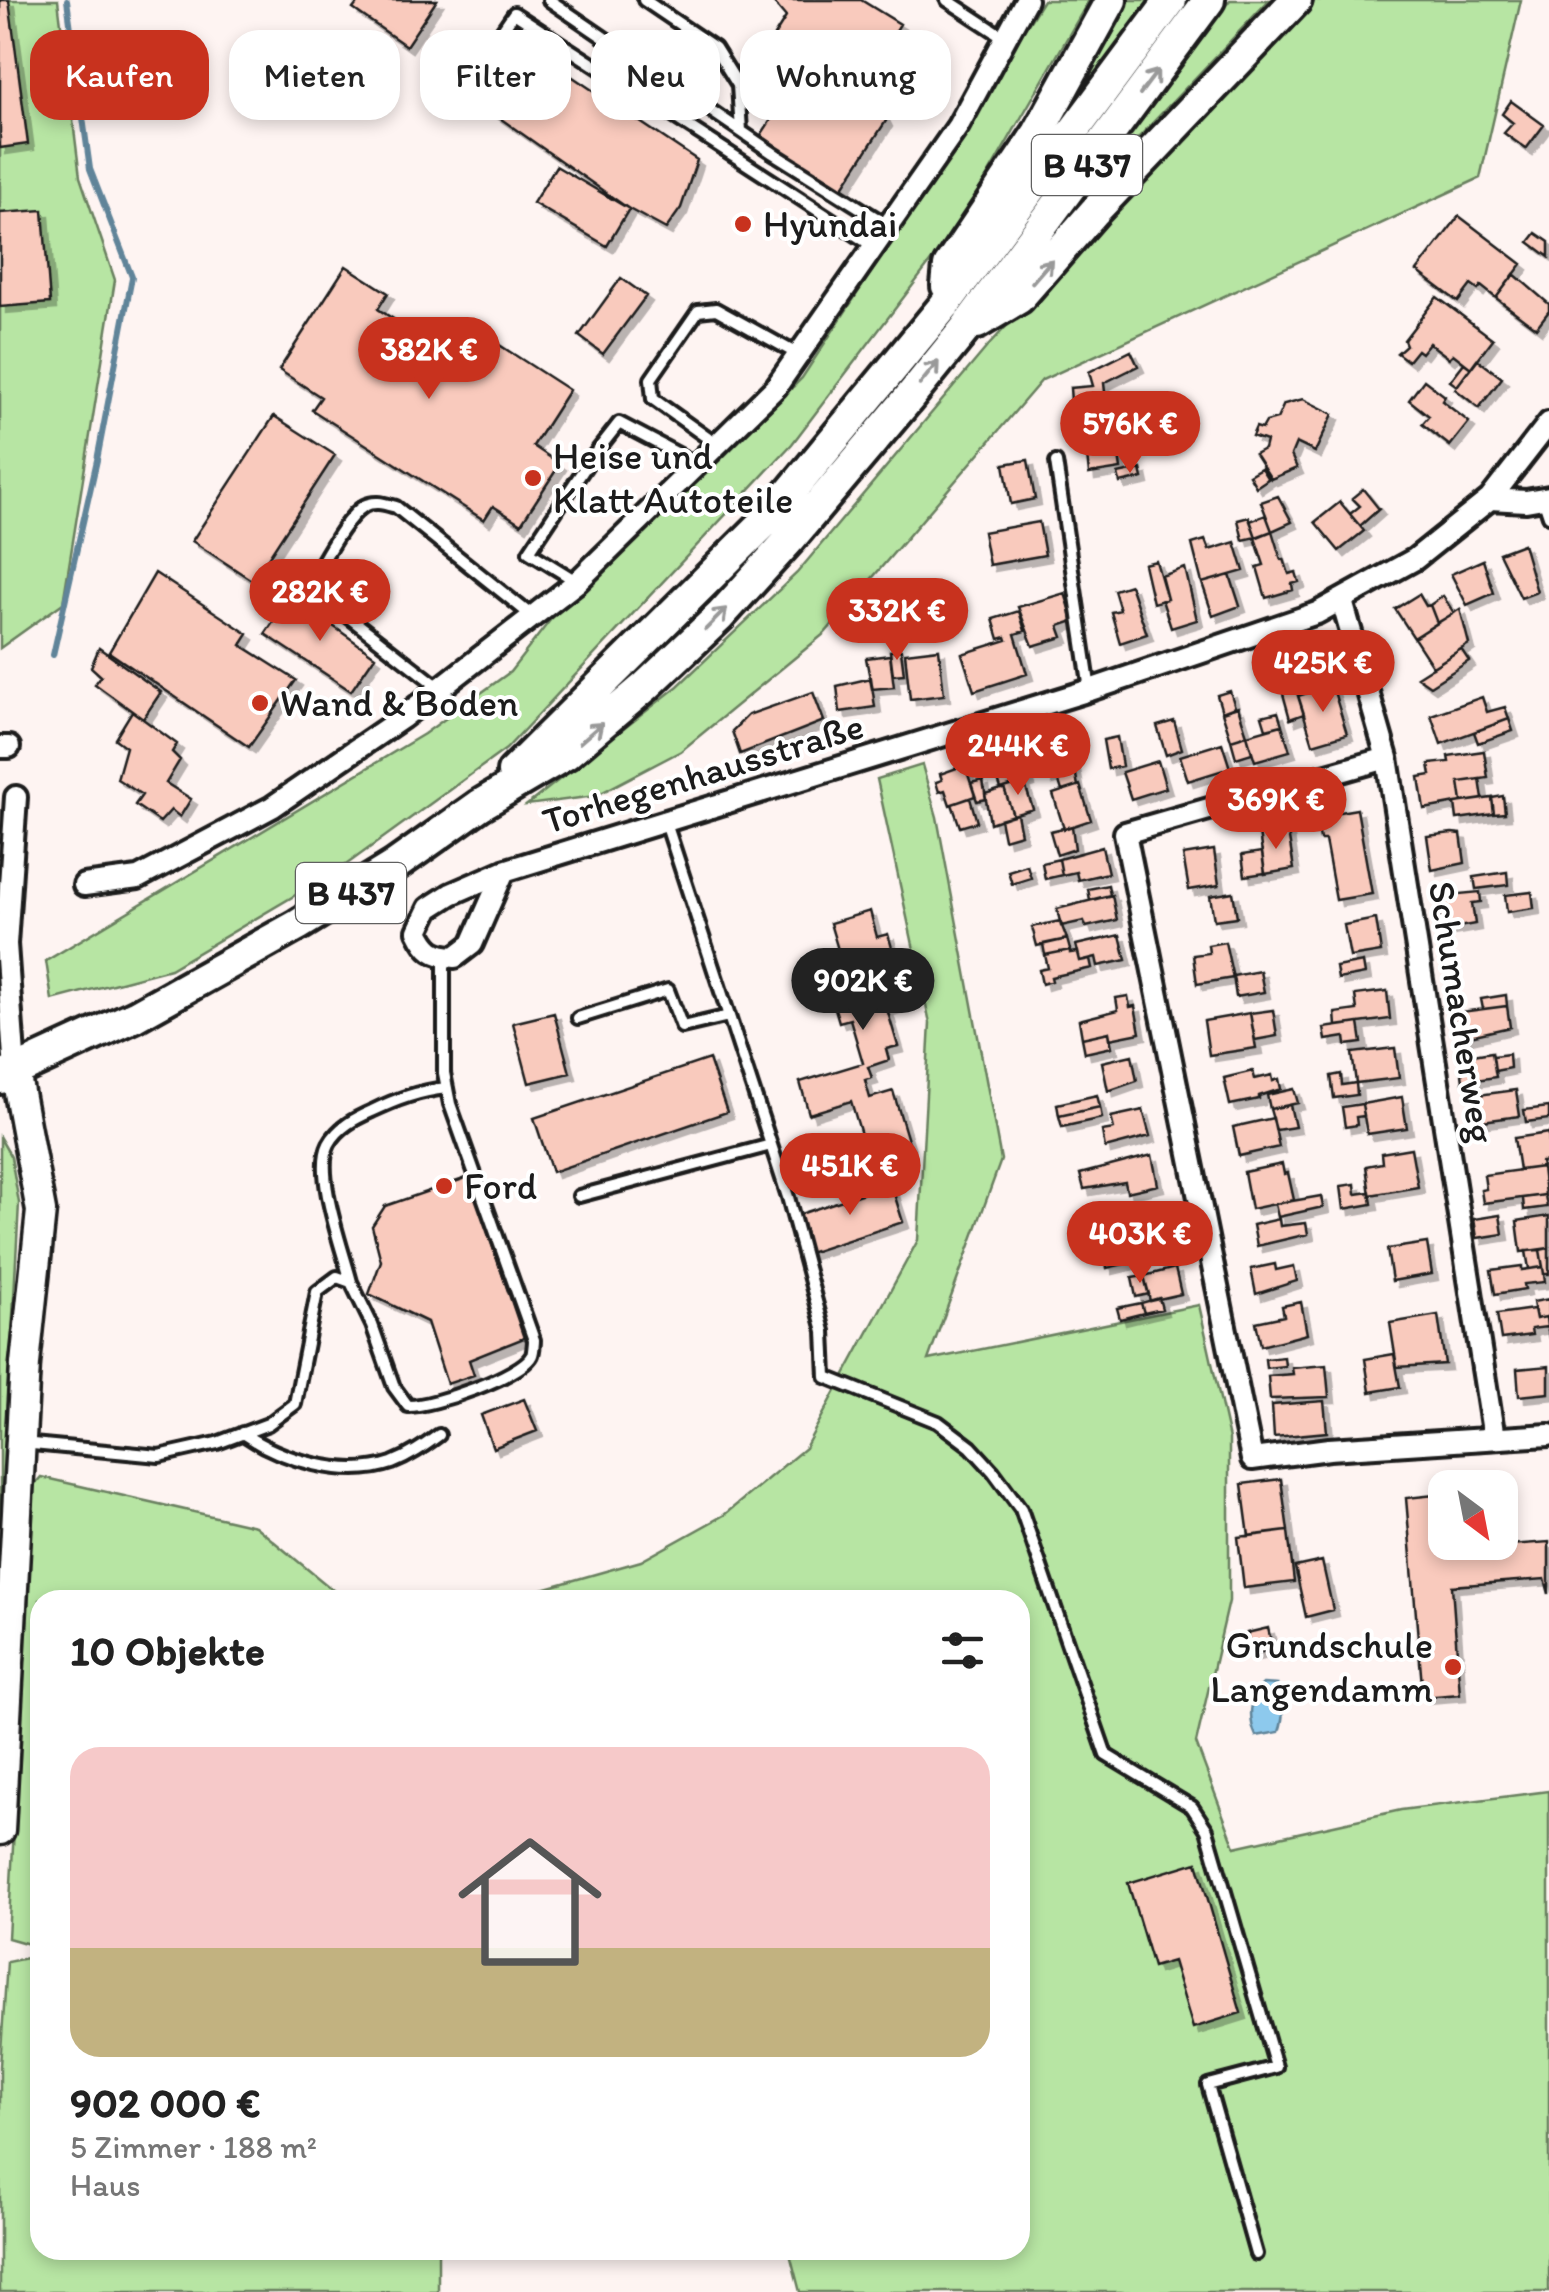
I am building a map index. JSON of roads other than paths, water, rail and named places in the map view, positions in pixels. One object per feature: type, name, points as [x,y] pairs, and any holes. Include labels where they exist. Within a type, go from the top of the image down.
[{"type":"main road","points":[[944,306],[949,266],[1038,133],[1112,0]]},
{"type":"main road","name":"B 437","points":[[480,805],[769,518],[944,306],[1171,0]]},
{"type":"main road","name":"B 437","points":[[8,1074],[135,1016],[298,925],[394,866],[480,805],[566,754],[720,616],[790,540],[965,329],[1210,0]]},
{"type":"main road","points":[[965,329],[1019,298],[1094,212],[1296,0]]},
{"type":"street","points":[[84,885],[138,878],[272,807],[440,688],[577,582],[776,387],[958,126],[1026,0]]},
{"type":"street","name":"Torhegenhausstraße","points":[[504,871],[472,944],[455,957],[425,948],[418,931],[429,908],[504,871],[1090,690],[1317,613],[1415,559],[1490,499],[1549,422]]},
{"type":"street","points":[[1490,499],[1547,504]]},
{"type":"street","name":"Schumacherweg","points":[[1342,601],[1387,758],[1494,1438]]},
{"type":"street","points":[[1387,758],[1125,833],[1252,1459],[1329,1449],[1549,1435]]},
{"type":"street","points":[[0,1830],[25,1364],[41,1211],[8,1074],[6,944],[16,797]]},
{"type":"lane","points":[[549,0],[889,226]]},
{"type":"lane","points":[[644,0],[716,48],[738,84],[741,130]]},
{"type":"lane","points":[[947,0],[1006,38]]},
{"type":"lane","points":[[502,30],[514,13],[540,30]]},
{"type":"lane","points":[[571,50],[874,246]]},
{"type":"lane","points":[[717,444],[654,399],[651,379],[698,310],[716,309],[799,354]]},
{"type":"lane","points":[[577,582],[529,552],[590,460],[619,424],[697,464]]},
{"type":"lane","points":[[1056,462],[1090,690]]},
{"type":"lane","points":[[440,688],[323,597],[315,574],[362,507],[377,502],[396,506],[532,616]]},
{"type":"lane","points":[[666,822],[771,1145],[824,1331],[826,1377],[938,1422],[971,1446],[994,1471],[1021,1509],[1106,1754],[1192,1807],[1208,1830],[1276,2067],[1208,2085],[1256,2254]]},
{"type":"lane","points":[[444,956],[447,1088],[534,1340],[532,1355],[520,1368],[435,1403],[408,1406],[394,1387],[372,1325],[351,1282],[324,1164],[328,1146],[352,1120],[416,1091],[447,1088]]},
{"type":"lane","points":[[578,1018],[668,990],[682,1026],[729,1016]]},
{"type":"lane","points":[[579,1196],[771,1145]]},
{"type":"lane","points":[[21,1443],[159,1456],[268,1424],[295,1404],[316,1292],[338,1277],[351,1282]]},
{"type":"lane","points":[[242,1433],[261,1446],[341,1468],[388,1464],[417,1452],[439,1434]]},
{"type":"water","points":[[1263,1684],[1278,1685],[1283,1702],[1282,1720],[1279,1732],[1256,1736],[1251,1709]]},
{"type":"waterway","points":[[53,655],[97,460],[132,277],[90,169],[67,0]]},
{"type":"place","name":"Hyundai","points":[[743,224]]},
{"type":"place","name":"Heise und Klatt Autoteile","points":[[533,478]]},
{"type":"place","name":"Wand & Boden","points":[[260,703]]},
{"type":"place","name":"Ford","points":[[444,1186]]},
{"type":"place","name":"Grundschule Langendamm","points":[[1453,1667]]}]
